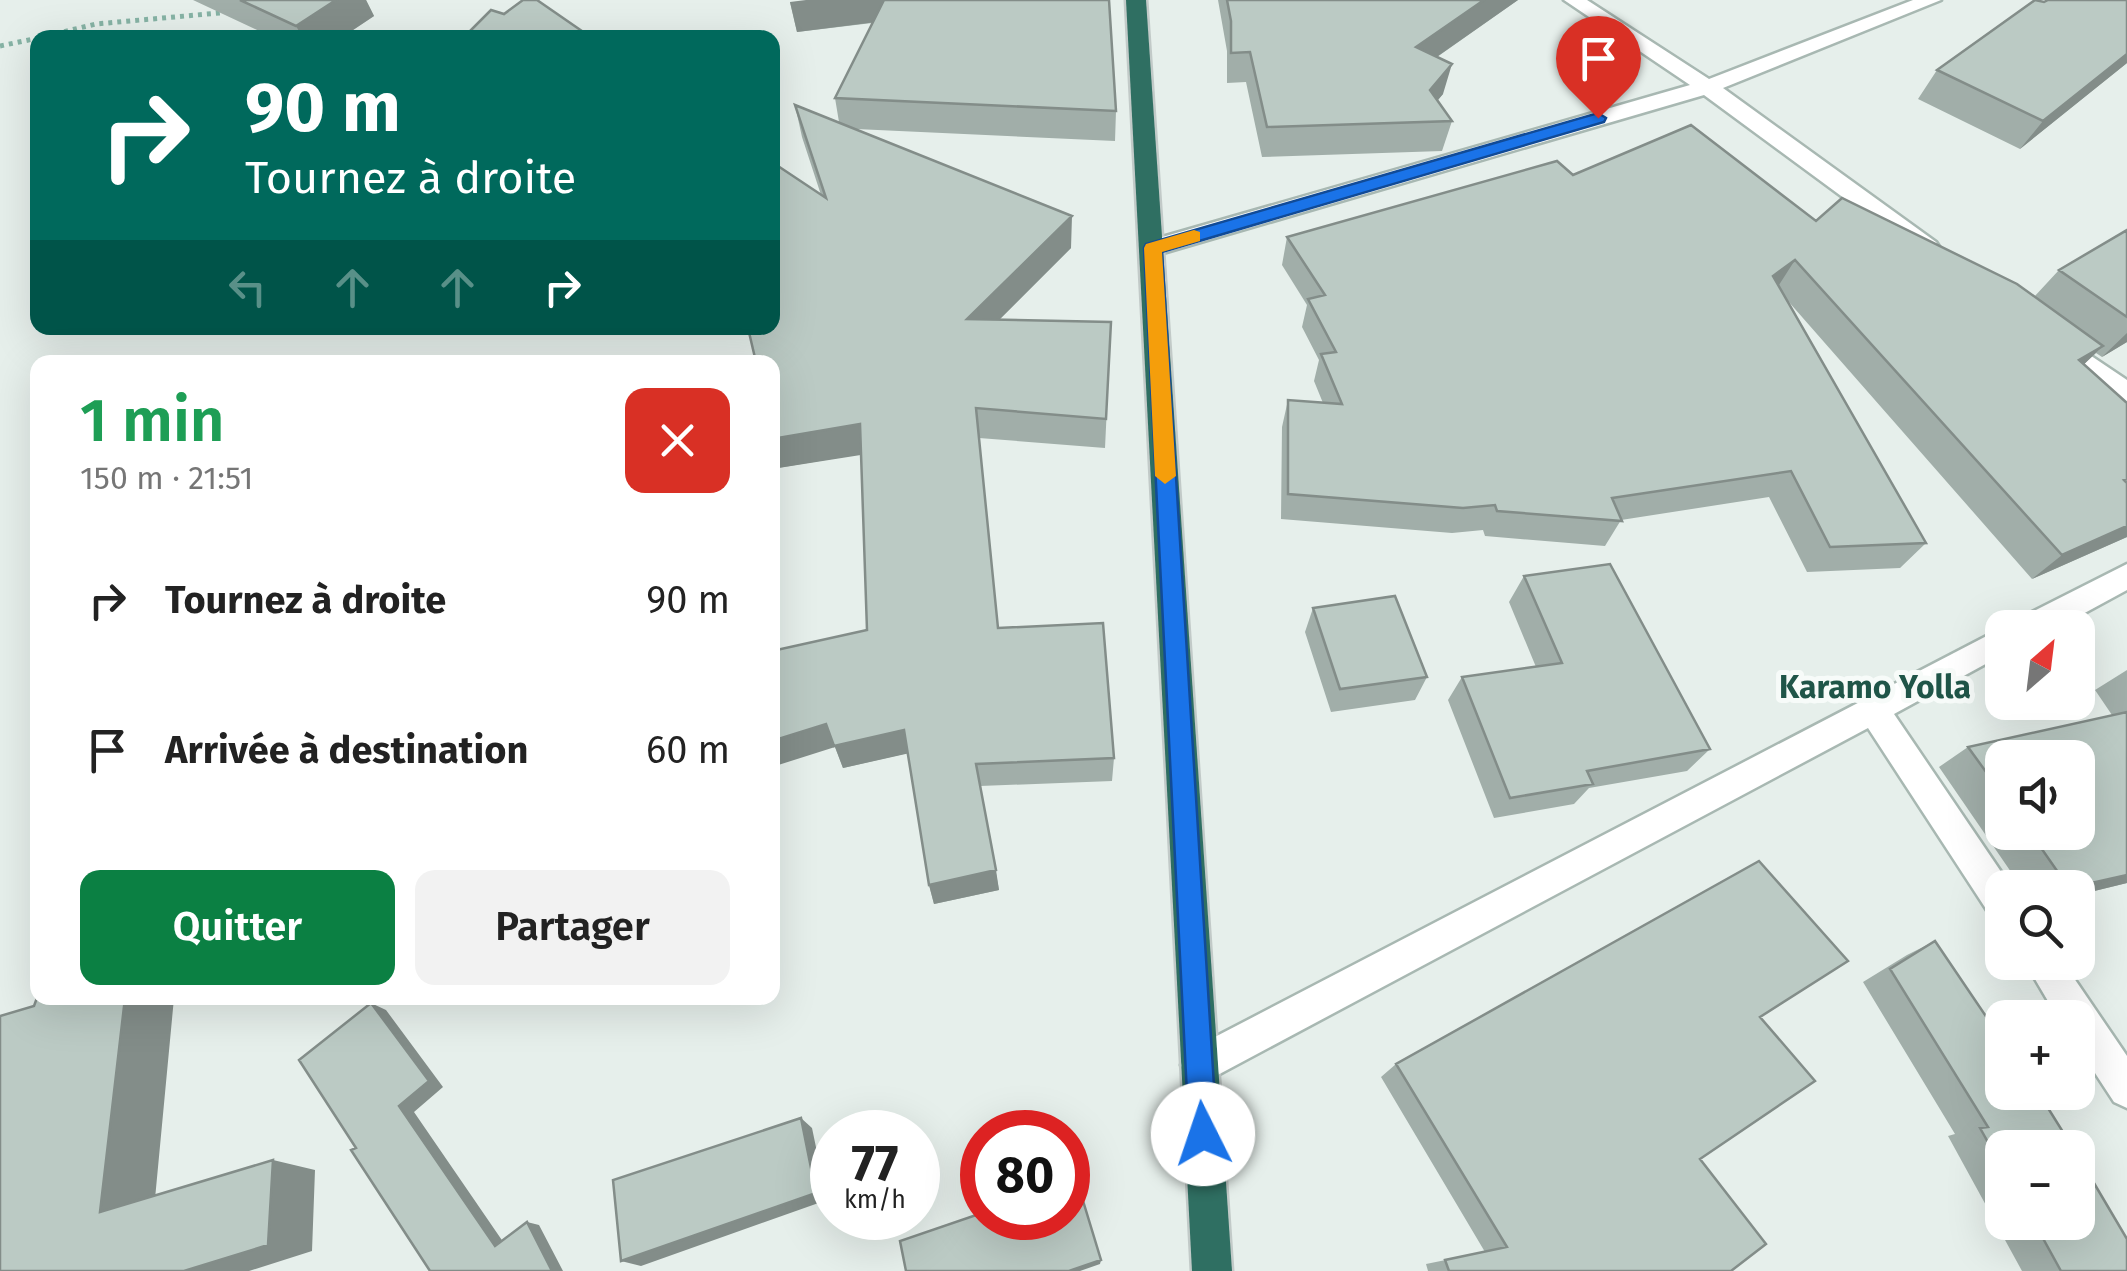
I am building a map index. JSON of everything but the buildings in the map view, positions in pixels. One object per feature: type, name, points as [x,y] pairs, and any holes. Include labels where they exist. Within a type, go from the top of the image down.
[{"type":"highway","points":[[1136,0],[1212,1271]]},
{"type":"street","points":[[1574,0],[1707,86],[1949,263]]},
{"type":"street","points":[[1153,248],[1707,86],[1931,0]]},
{"type":"street","points":[[2030,322],[2127,393]]},
{"type":"street","points":[[2063,610],[2127,576]]},
{"type":"street","points":[[1198,1065],[1985,650]]},
{"type":"street","points":[[1872,709],[1985,878]]},
{"type":"street","points":[[2054,980],[2127,1089]]},
{"type":"path","points":[[71,30],[96,24],[232,12]]},
{"type":"path","points":[[0,46],[30,40]]},
{"type":"slow traffic","points":[[1165,476],[1153,248],[1194,236]]},
{"type":"district","name":"Karamo Yolla","points":[[1875,687]]},
{"type":"route","points":[[1203,1134],[1153,248],[1598,118]]}]
